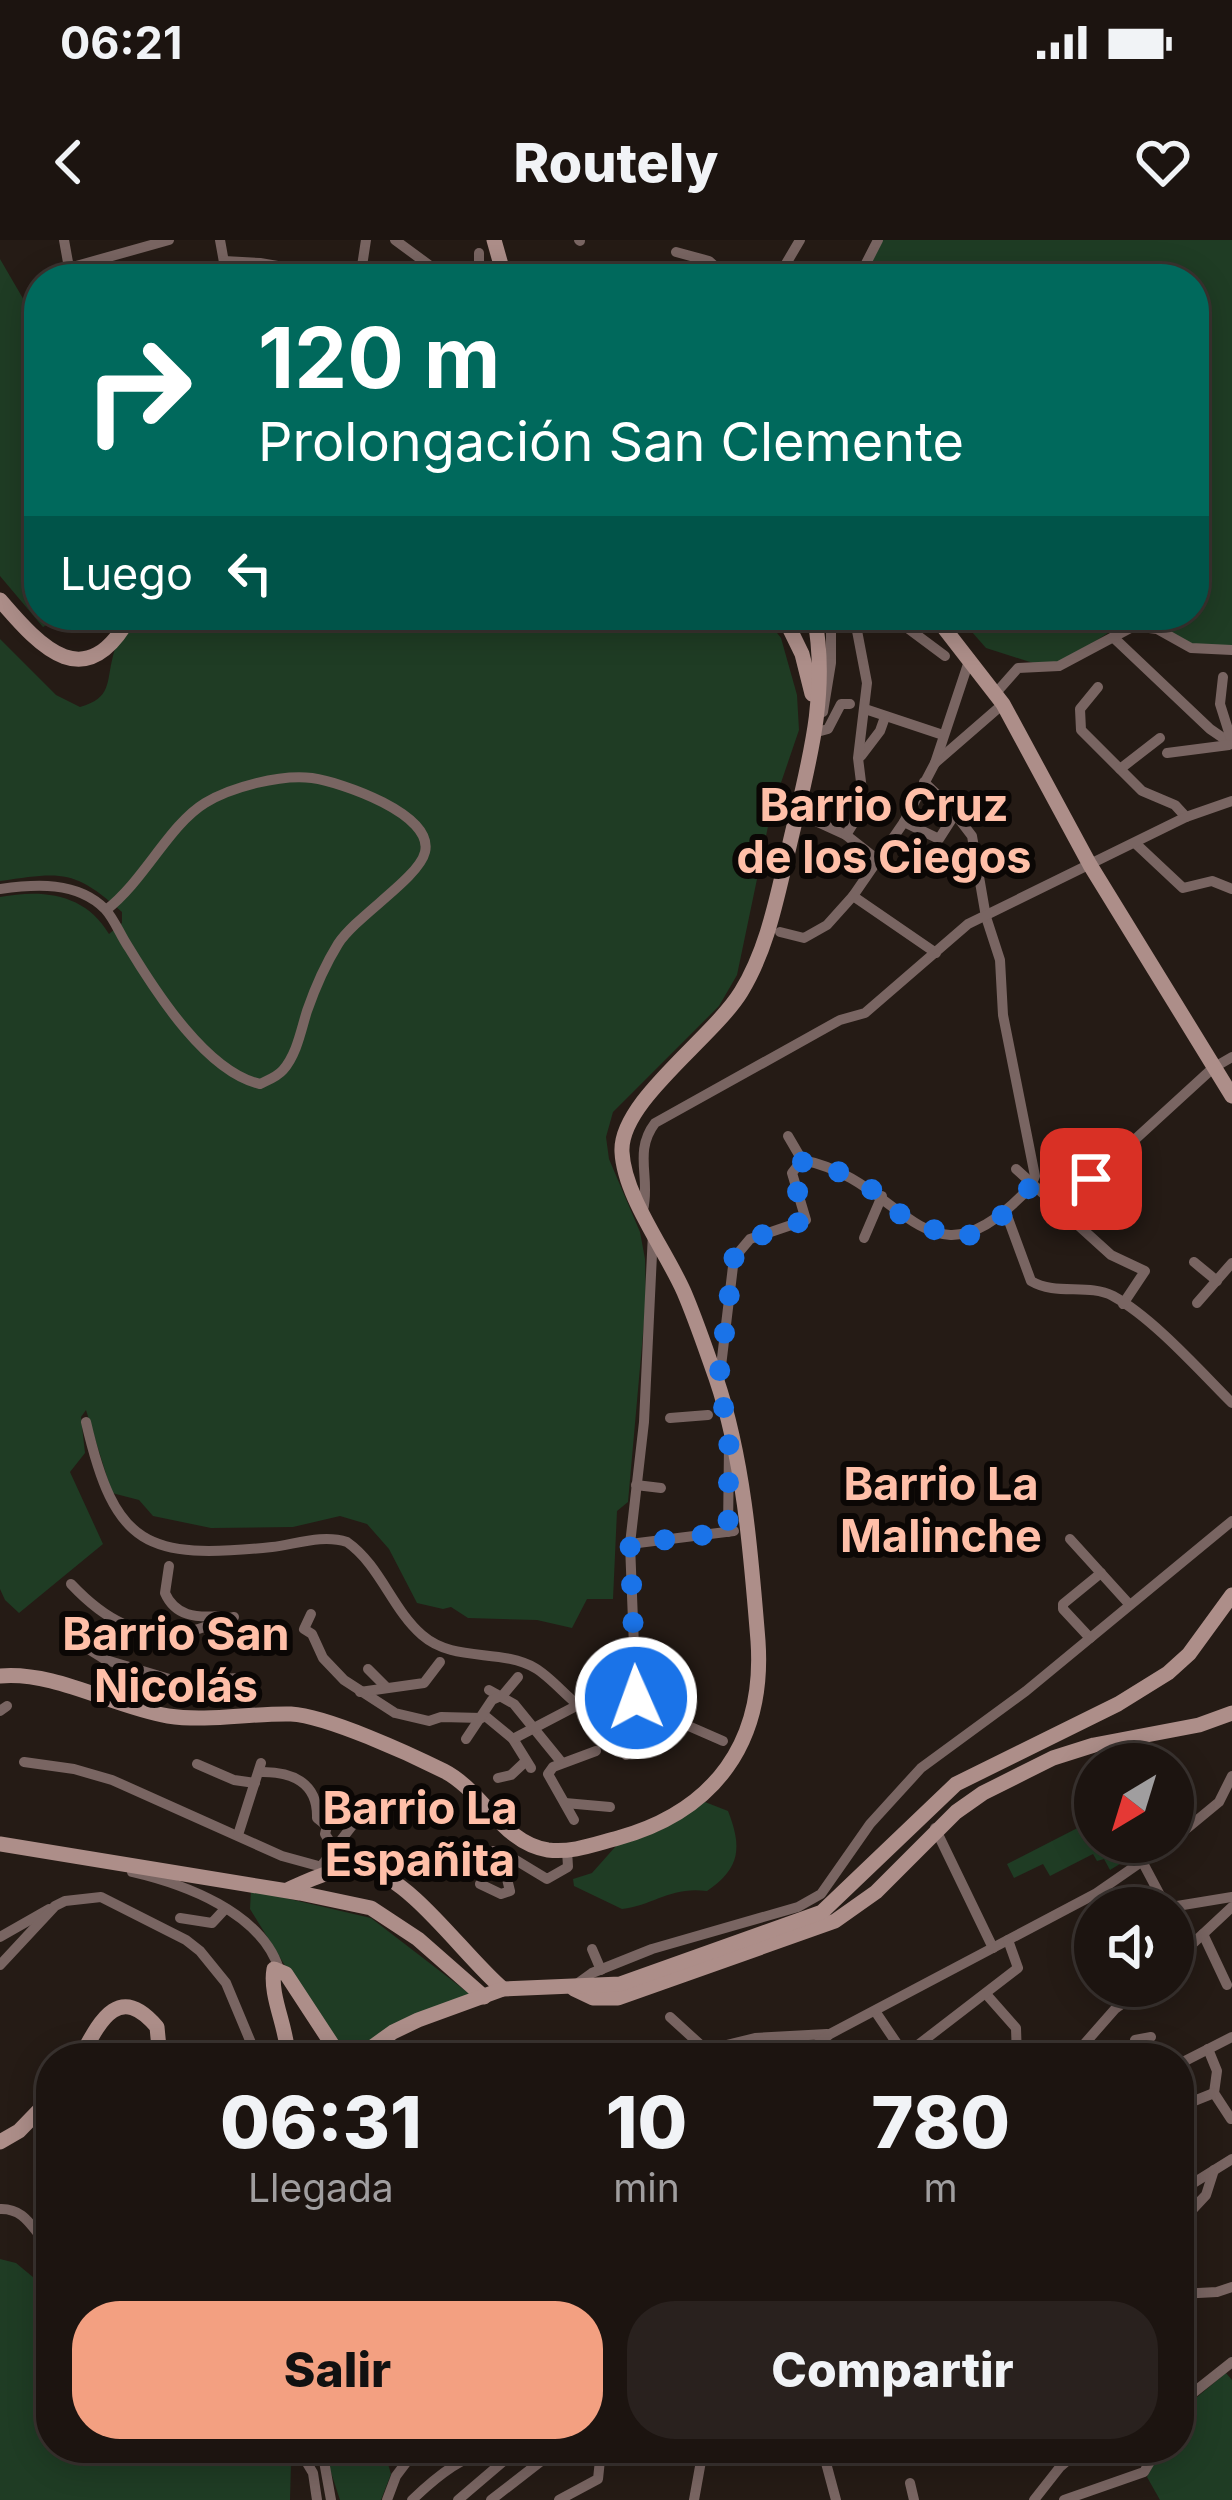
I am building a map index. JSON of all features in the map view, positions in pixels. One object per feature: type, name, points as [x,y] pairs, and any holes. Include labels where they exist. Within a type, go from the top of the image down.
[{"type":"main road","points":[[0,600],[24,629]]},
{"type":"main road","points":[[25,630],[50,652],[76,659],[110,644],[120,630]]},
{"type":"main road","points":[[790,630],[802,655],[817,732]]},
{"type":"main road","points":[[0,1676],[42,1679],[168,1716],[310,1717],[440,1769],[467,1787],[516,1837],[534,1847],[567,1850],[626,1836],[686,1811],[710,1789],[749,1724],[758,1687],[747,1537],[718,1384],[684,1292],[622,1157],[627,1122],[645,1097],[710,1033],[752,971],[769,930],[817,732],[820,696],[815,630]]},
{"type":"main road","points":[[947,630],[999,699],[1090,865],[1232,1096]]},
{"type":"main road","points":[[380,2043],[405,2026],[503,1989],[620,1984],[822,1912],[956,1784],[1118,1704],[1168,1673],[1189,1654],[1232,1595]]},
{"type":"main road","points":[[572,1988],[593,1998],[617,1998],[812,1932],[856,1909],[935,1828],[983,1792],[1053,1758],[1094,1745],[1199,1725],[1232,1712]]},
{"type":"main road","points":[[0,1844],[371,1908],[418,1939],[484,1997]]},
{"type":"main road","points":[[286,1890],[329,1868],[370,1870],[387,1877],[424,1907],[468,1959],[503,1989]]},
{"type":"main road","points":[[286,2043],[272,1985],[272,1974],[279,1969],[331,2043]]},
{"type":"main road","points":[[89,2043],[103,2019],[125,2006],[140,2011],[157,2027],[159,2043]]},
{"type":"main road","points":[[0,2142],[20,2131],[36,2114]]},
{"type":"street","points":[[91,264],[134,245],[169,240]]},
{"type":"street","points":[[220,240],[224,264]]},
{"type":"street","points":[[395,240],[428,264]]},
{"type":"street","points":[[676,252],[712,264]]},
{"type":"street","points":[[479,254],[479,264]]},
{"type":"street","points":[[224,261],[271,264]]},
{"type":"street","points":[[831,630],[829,681],[817,732],[828,729],[841,704],[850,704]]},
{"type":"street","points":[[846,835],[863,798],[859,758],[866,664],[858,630]]},
{"type":"street","points":[[910,630],[945,656]]},
{"type":"street","points":[[935,763],[999,699],[1018,668],[1060,666],[1127,630]]},
{"type":"street","points":[[1156,630],[1190,648],[1232,650]]},
{"type":"street","points":[[1114,638],[1232,744]]},
{"type":"street","points":[[780,932],[804,938],[827,925],[879,860],[935,763],[970,658]]},
{"type":"street","points":[[1223,677],[1220,704],[1232,744]]},
{"type":"street","points":[[1098,686],[1080,709],[1082,730],[1142,791],[1175,805],[1186,818]]},
{"type":"street","points":[[865,709],[943,735]]},
{"type":"street","points":[[859,758],[885,717]]},
{"type":"street","points":[[1120,769],[1160,738]]},
{"type":"street","points":[[1167,753],[1232,744]]},
{"type":"street","points":[[0,889],[46,885],[88,896],[106,910],[202,1049],[238,1079],[260,1084],[284,1070],[295,1051],[324,968],[342,938],[415,870],[425,854],[426,839],[409,816],[343,786],[310,778],[282,779],[227,794],[194,811],[133,887],[106,910]]},
{"type":"street","points":[[788,1136],[802,1160],[850,1176],[882,1196],[894,1211],[952,1238],[968,1236],[1006,1213],[1035,1176],[1003,1015],[1000,960],[986,916],[972,836],[924,782]]},
{"type":"street","points":[[643,1210],[642,1150],[655,1123],[839,1020],[865,1013],[968,924],[1186,818],[1232,801]]},
{"type":"street","points":[[904,822],[939,839],[956,814]]},
{"type":"street","points":[[811,819],[846,835],[879,860]]},
{"type":"street","points":[[1135,843],[1183,889],[1212,881],[1232,889]]},
{"type":"street","points":[[853,896],[936,953]]},
{"type":"street","points":[[1059,1209],[1213,1068],[1232,1058]]},
{"type":"street","points":[[718,1384],[734,1258],[750,1239],[806,1220],[792,1173],[802,1160]]},
{"type":"street","points":[[1016,1169],[1111,1255],[1144,1271],[1123,1304]]},
{"type":"street","points":[[866,1233],[882,1196]]},
{"type":"street","points":[[1006,1213],[1027,1275],[1040,1286],[1102,1292],[1123,1304],[1185,1355],[1232,1403]]},
{"type":"street","points":[[86,1422],[106,1494],[126,1525],[152,1543],[216,1549],[346,1542],[380,1577],[423,1636],[459,1652],[507,1656],[532,1666],[578,1705],[609,1720],[622,1720],[631,1713],[636,1698],[630,1544],[644,1422],[653,1230]]},
{"type":"street","points":[[1194,1262],[1217,1281]]},
{"type":"street","points":[[1197,1303],[1231,1266]]},
{"type":"street","points":[[670,1418],[708,1415]]},
{"type":"street","points":[[630,1544],[731,1532],[729,1430]]},
{"type":"street","points":[[636,1485],[661,1488]]},
{"type":"street","points":[[572,1988],[652,1949],[810,1902],[838,1874],[870,1824],[922,1768],[1090,1639],[1232,1521]]},
{"type":"street","points":[[1070,1539],[1129,1604]]},
{"type":"street","points":[[71,1585],[110,1621],[143,1631],[189,1631],[234,1617],[193,1616],[176,1609],[165,1593],[169,1566]]},
{"type":"street","points":[[1090,1639],[1063,1604],[1100,1573]]},
{"type":"street","points":[[311,1615],[304,1629],[312,1634],[327,1662],[360,1692],[402,1716],[422,1720],[483,1717],[513,1738],[528,1765],[498,1778]]},
{"type":"street","points":[[90,1650],[106,1660],[176,1681],[239,1678],[240,1686],[249,1687]]},
{"type":"street","points":[[360,1692],[424,1683],[440,1662]]},
{"type":"street","points":[[368,1669],[386,1688]]},
{"type":"street","points":[[395,1674],[408,1686]]},
{"type":"street","points":[[466,1738],[492,1700],[518,1677]]},
{"type":"street","points":[[661,1677],[661,1702]]},
{"type":"street","points":[[488,1690],[502,1695],[562,1763]]},
{"type":"street","points":[[513,1738],[578,1705]]},
{"type":"street","points":[[622,1720],[626,1755]]},
{"type":"street","points":[[684,1724],[723,1741]]},
{"type":"street","points":[[574,1820],[548,1774],[596,1750]]},
{"type":"street","points":[[23,1762],[74,1768],[112,1780],[282,1856],[329,1868],[334,1848],[358,1818]]},
{"type":"street","points":[[197,1764],[235,1780],[284,1772],[305,1784],[314,1793],[317,1818],[326,1826],[334,1848]]},
{"type":"street","points":[[238,1834],[258,1773]]},
{"type":"street","points":[[1194,1823],[1219,1802],[1232,1776]]},
{"type":"street","points":[[563,1800],[574,1787]]},
{"type":"street","points":[[546,1805],[563,1800],[610,1807]]},
{"type":"street","points":[[935,1828],[993,1948]]},
{"type":"street","points":[[480,1884],[501,1894],[510,1891],[507,1879],[489,1859],[497,1850],[547,1880],[568,1867],[567,1850]]},
{"type":"street","points":[[819,2043],[1095,1894],[1143,1863],[1156,1887]]},
{"type":"street","points":[[98,1868],[111,1866],[181,1885],[225,1910],[266,1945],[279,1969]]},
{"type":"street","points":[[0,1937],[55,1906],[84,1897],[110,1901],[200,1951],[248,2043]]},
{"type":"street","points":[[1194,1903],[1232,1897]]},
{"type":"street","points":[[0,1965],[55,1906]]},
{"type":"street","points":[[1194,1942],[1232,1907]]},
{"type":"street","points":[[180,1918],[212,1923],[225,1910]]},
{"type":"street","points":[[1203,1934],[1227,1985]]},
{"type":"street","points":[[920,2043],[1018,1968],[1009,1940]]},
{"type":"street","points":[[592,1949],[601,1970]]},
{"type":"street","points":[[986,1994],[1016,2028],[1016,2043]]},
{"type":"street","points":[[1085,2043],[1118,2007]]},
{"type":"street","points":[[875,2011],[894,2043]]},
{"type":"street","points":[[670,2018],[698,2043]]},
{"type":"street","points":[[729,2043],[830,2034]]},
{"type":"street","points":[[1135,2040],[1151,2037]]},
{"type":"street","points":[[1194,2056],[1232,2037]]},
{"type":"street","points":[[1208,2048],[1217,2071],[1214,2093],[1231,2119]]},
{"type":"street","points":[[1194,2101],[1214,2093]]},
{"type":"street","points":[[1194,2183],[1232,2159]]},
{"type":"street","points":[[1194,2208],[1206,2195],[1214,2170]]},
{"type":"street","points":[[0,2209],[14,2210],[36,2229]]},
{"type":"street","points":[[1194,2292],[1232,2287]]},
{"type":"street","points":[[1194,2392],[1232,2362]]},
{"type":"street","points":[[307,2463],[317,2500]]},
{"type":"street","points":[[324,2463],[331,2500]]},
{"type":"street","points":[[387,2500],[405,2463]]},
{"type":"street","points":[[412,2500],[459,2463]]},
{"type":"street","points":[[458,2500],[501,2463]]},
{"type":"street","points":[[491,2500],[534,2463]]},
{"type":"street","points":[[559,2500],[598,2479],[600,2463]]},
{"type":"street","points":[[694,2500],[701,2463]]},
{"type":"street","points":[[826,2463],[836,2500]]},
{"type":"street","points":[[1034,2500],[1065,2463]]},
{"type":"street","points":[[1064,2500],[1144,2472],[1149,2463]]},
{"type":"street","points":[[910,2483],[914,2500]]},
{"type":"green space","points":[[880,240],[1232,240],[1232,650],[1199,650],[1164,630],[1209,630],[1209,264],[868,264]]},
{"type":"green space","points":[[0,259],[24,300],[24,604],[0,576]]},
{"type":"green space","points":[[127,630],[775,630],[781,638],[797,695],[799,730],[771,812],[737,975],[719,1006],[613,1112],[606,1137],[609,1159],[640,1232],[646,1300],[628,1502],[617,1511],[613,1599],[587,1599],[572,1628],[537,1620],[468,1618],[451,1607],[417,1603],[389,1549],[367,1524],[340,1516],[293,1527],[211,1528],[153,1516],[139,1500],[112,1493],[86,1410],[81,1417],[85,1453],[70,1472],[103,1544],[19,1613],[5,1600],[0,1589],[0,897],[61,897],[88,910],[109,934],[122,923],[122,912],[91,888],[66,877],[0,881],[0,639],[56,695],[80,707],[103,694]]},
{"type":"green space","points":[[970,630],[1113,630],[1052,669],[986,648]]},
{"type":"green space","points":[[705,1802],[728,1811],[736,1846],[727,1874],[707,1891],[673,1893],[622,1909],[574,1886],[573,1879],[592,1873],[616,1846],[661,1830]]},
{"type":"green space","points":[[1074,1830],[1075,1863],[1050,1876],[1043,1864],[1014,1878],[1007,1864]]},
{"type":"green space","points":[[251,1890],[371,1918],[475,1998],[371,2043],[333,2043],[250,1909]]},
{"type":"green space","points":[[0,2259],[16,2263],[36,2280],[36,2463],[291,2463],[290,2500],[0,2500]]},
{"type":"green space","points":[[1226,2373],[1232,2380],[1232,2500],[1160,2500],[1147,2477],[1154,2463],[1194,2463],[1194,2400]]},
{"type":"green space","points":[[328,2463],[388,2463],[391,2474],[381,2500],[340,2500]]},
{"type":"district","name":"Barrio Cruz de los Ciegos","points":[[884,831]]},
{"type":"district","name":"Barrio La Malinche","points":[[941,1510]]},
{"type":"district","name":"Barrio San Nicolás","points":[[176,1660]]},
{"type":"district","name":"Barrio La Españita","points":[[420,1834]]},
{"type":"route","points":[[636,1698],[630,1544],[728,1532],[729,1430],[718,1384],[734,1258],[750,1239],[806,1220],[792,1173],[796,1162],[812,1162],[850,1176],[882,1196],[894,1211],[952,1238],[982,1229],[1006,1213],[1031,1186],[1059,1209],[1091,1179]]}]
